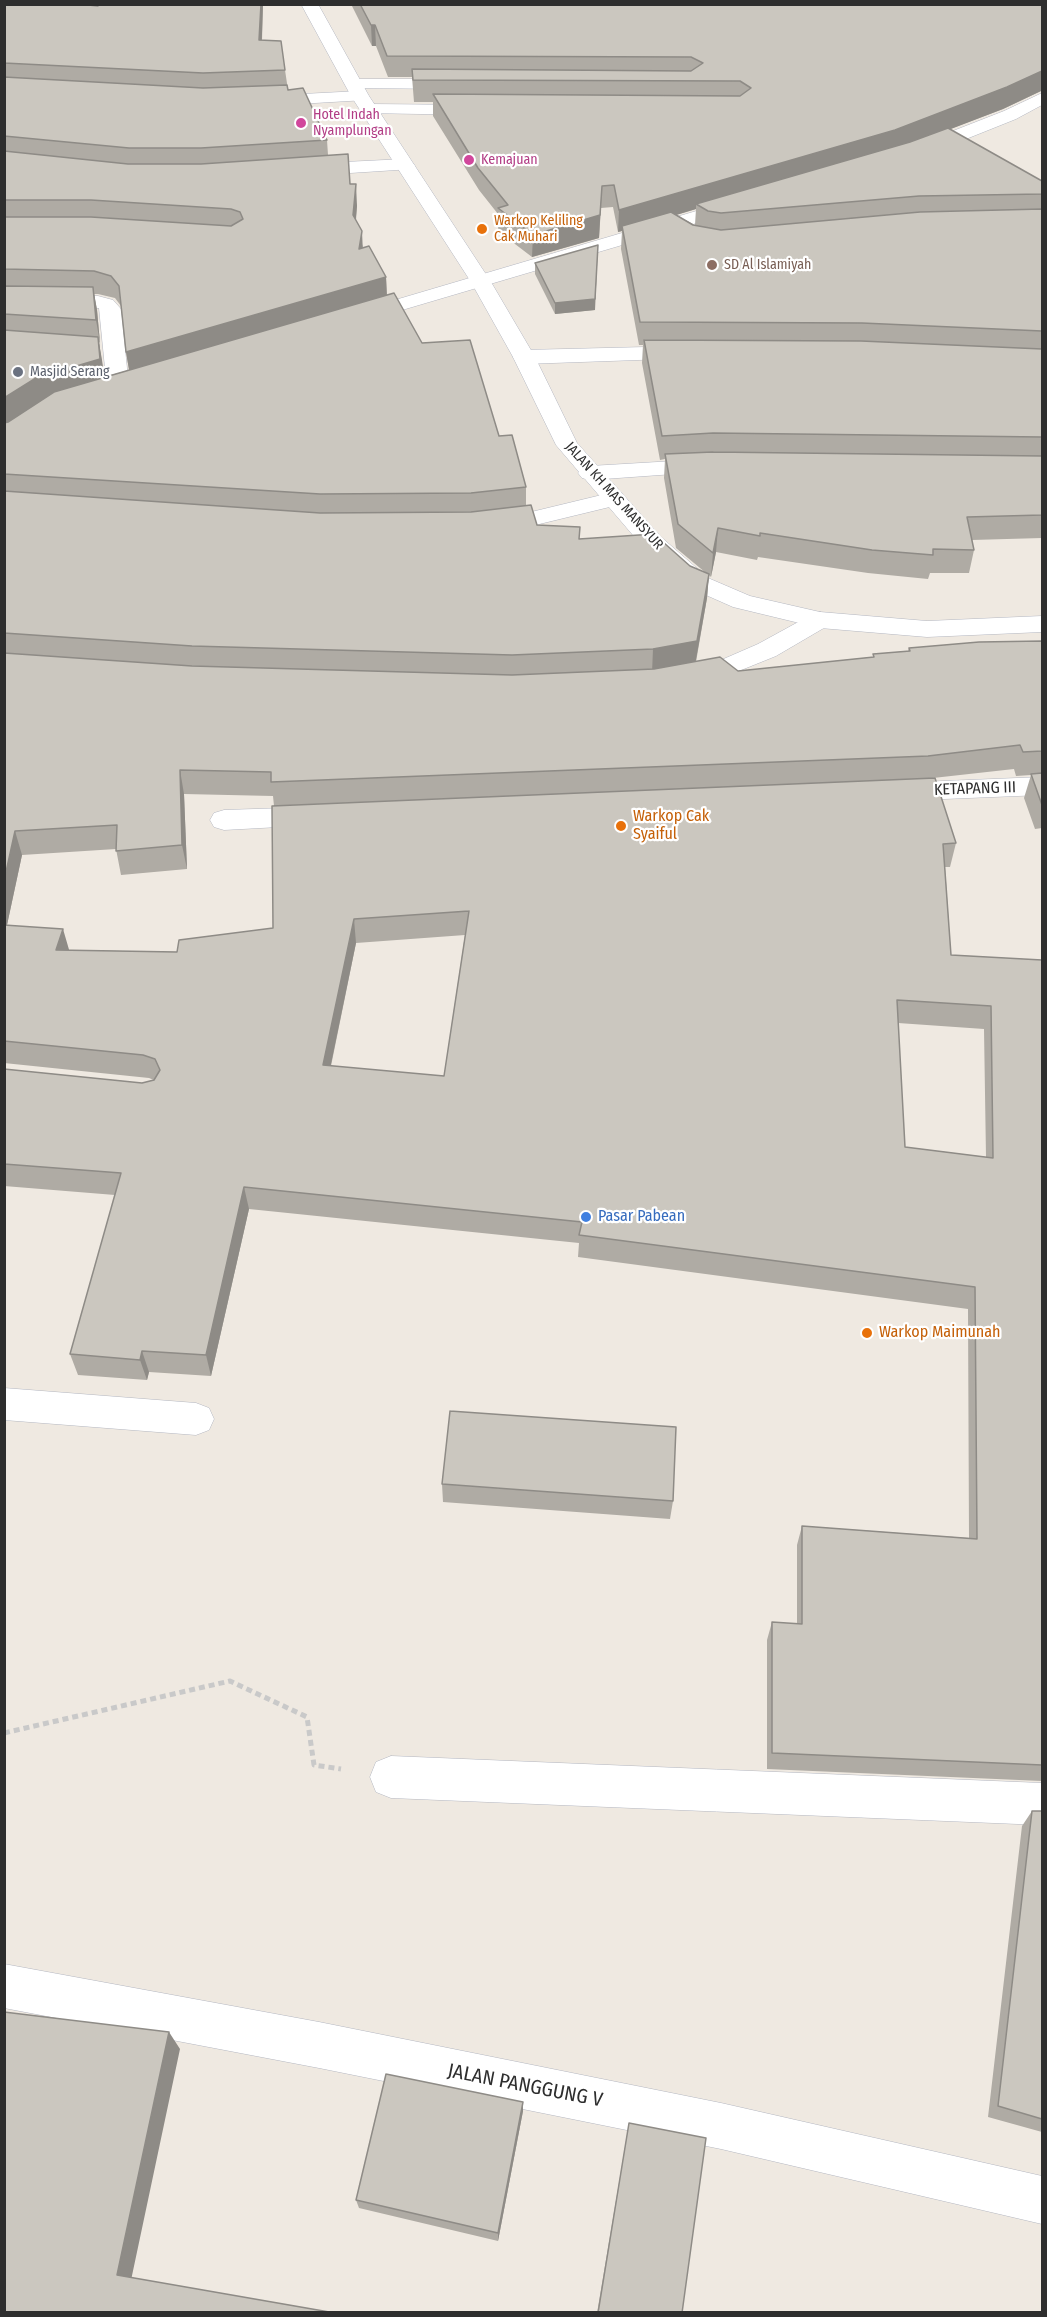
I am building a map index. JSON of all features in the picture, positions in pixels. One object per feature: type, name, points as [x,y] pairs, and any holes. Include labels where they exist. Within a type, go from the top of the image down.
[{"type":"street","name":"JALAN KH MAS MANSYUR","points":[[309,4],[361,96],[482,282],[524,357],[567,445],[652,542],[699,583],[742,602],[820,620],[927,629],[1042,624]]},
{"type":"street","points":[[245,102],[361,96],[479,84]]},
{"type":"street","points":[[361,96],[493,110]]},
{"type":"street","points":[[899,158],[1010,115],[1042,98]]},
{"type":"street","points":[[1010,115],[1042,119]]},
{"type":"street","points":[[282,171],[405,165]]},
{"type":"street","points":[[335,324],[751,201]]},
{"type":"street","points":[[671,224],[690,235]]},
{"type":"street","points":[[4,300],[106,304],[110,309],[114,352],[129,385],[96,394]]},
{"type":"street","points":[[91,351],[114,352]]},
{"type":"street","points":[[524,357],[708,353]]},
{"type":"street","points":[[590,472],[734,466]]},
{"type":"street","points":[[472,526],[527,520],[614,499]]},
{"type":"street","points":[[663,681],[719,671],[767,650],[820,620]]},
{"type":"street","name":"KETAPANG III","points":[[866,793],[1042,786]]},
{"type":"street","points":[[225,820],[342,815]]},
{"type":"street","points":[[4,1404],[196,1419]]},
{"type":"street","points":[[391,1777],[1042,1804]]},
{"type":"street","name":"JALAN PANGGUNG V","points":[[4,1986],[319,2044],[709,2124],[1042,2200]]},
{"type":"path","points":[[4,1733],[147,1702],[230,1681],[307,1717],[314,1765],[391,1777]]},
{"type":"building","points":[[4,4],[98,6],[98,4],[261,4],[259,40],[281,41],[285,70],[203,73],[4,63]]},
{"type":"building","points":[[360,4],[1042,4],[1042,71],[1007,87],[895,130],[619,210],[614,185],[602,186],[600,215],[533,235],[498,208],[508,205],[478,168],[433,94],[740,96],[751,88],[740,81],[413,80],[412,69],[691,71],[703,63],[691,57],[387,56],[375,25],[371,25]]},
{"type":"building","points":[[4,77],[203,88],[287,85],[288,90],[303,88],[327,140],[201,148],[129,148],[4,136]]},
{"type":"building","points":[[948,128],[1042,181],[1042,194],[919,196],[721,213],[708,211],[696,204],[910,142]]},
{"type":"building","points":[[4,151],[128,164],[201,164],[348,154],[350,184],[356,184],[353,215],[362,231],[359,249],[369,246],[386,277],[126,352],[119,286],[111,276],[94,271],[4,269],[4,217],[91,217],[231,226],[243,219],[240,212],[231,209],[91,200],[4,200]]},
{"type":"building","points":[[1042,209],[1042,331],[862,323],[640,322],[622,226],[671,212],[693,225],[721,230],[920,212]]},
{"type":"building","points":[[598,245],[595,299],[555,303],[535,263]]},
{"type":"building","points":[[4,286],[93,287],[96,320],[4,314]]},
{"type":"building","points":[[394,293],[422,343],[470,340],[499,436],[512,435],[526,487],[471,493],[320,494],[4,474],[4,423],[54,392]]},
{"type":"building","points":[[4,330],[98,337],[100,359],[36,378],[4,398]]},
{"type":"building","points":[[644,340],[861,341],[1042,349],[1042,437],[713,433],[662,436]]},
{"type":"building","points":[[713,452],[1042,456],[1042,515],[967,517],[974,550],[933,549],[933,555],[872,550],[760,533],[760,536],[718,528],[713,553],[678,524],[665,454]]},
{"type":"building","points":[[4,491],[320,513],[471,512],[531,505],[537,525],[580,527],[579,539],[654,534],[690,566],[709,574],[697,641],[653,649],[512,655],[192,646],[4,633]]},
{"type":"building","points":[[1042,641],[1042,751],[1023,752],[1020,745],[928,756],[271,782],[271,772],[180,770],[182,845],[116,851],[117,825],[15,831],[4,881],[4,653],[192,666],[512,675],[654,669],[720,657],[738,671],[874,657],[873,654],[910,651],[909,648],[979,642]]},
{"type":"building","points":[[1042,773],[1042,805],[1031,774]]},
{"type":"building","points":[[935,778],[956,843],[943,844],[951,955],[1042,960],[1042,1765],[772,1753],[772,1622],[802,1624],[802,1526],[977,1539],[975,1287],[579,1235],[582,1222],[244,1187],[206,1355],[142,1351],[140,1360],[70,1354],[121,1173],[4,1164],[4,1069],[142,1083],[154,1080],[160,1070],[155,1059],[143,1055],[4,1041],[4,925],[63,929],[56,950],[177,952],[179,940],[273,928],[272,806]],"holes":[[[469,911],[444,1076],[323,1065],[354,919]],[[897,1000],[991,1006],[993,1158],[905,1147]]]},
{"type":"building","points":[[450,1411],[676,1427],[673,1501],[442,1484]]},
{"type":"building","points":[[1032,1811],[1042,1811],[1042,2119],[998,2106]]},
{"type":"building","points":[[4,2012],[169,2032],[117,2275],[335,2313],[4,2313]]},
{"type":"building","points":[[386,2074],[523,2102],[498,2233],[356,2200]]},
{"type":"building","points":[[629,2123],[706,2138],[682,2313],[598,2313]]},
{"type":"place","name":"Hotel Indah Nyamplungan","points":[[301,123]]},
{"type":"place","name":"Kemajuan","points":[[469,160]]},
{"type":"place","name":"Warkop Keliling Cak Muhari","points":[[482,229]]},
{"type":"place","name":"SD Al Islamiyah","points":[[712,265]]},
{"type":"place","name":"Masjid Serang","points":[[18,372]]},
{"type":"place","name":"Warkop Cak Syaiful","points":[[621,826]]},
{"type":"place","name":"Pasar Pabean","points":[[586,1217]]},
{"type":"place","name":"Warkop Maimunah","points":[[867,1333]]}]
